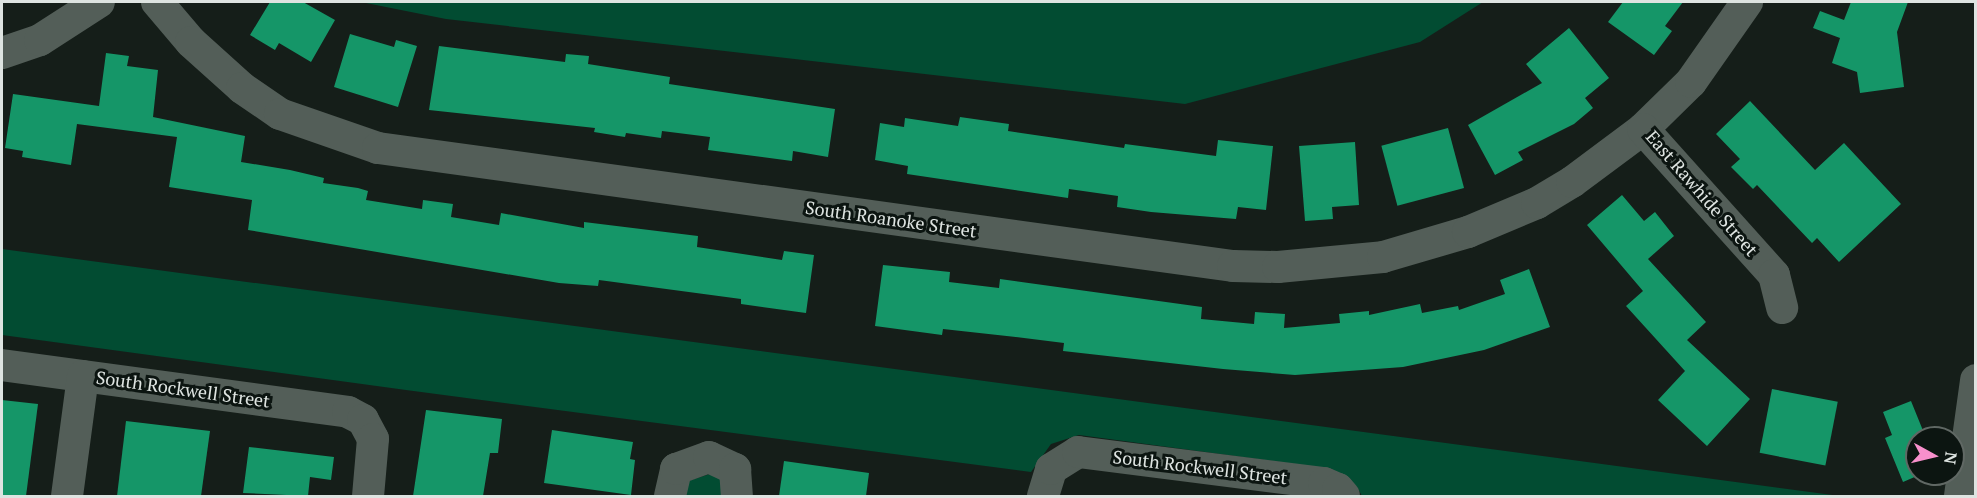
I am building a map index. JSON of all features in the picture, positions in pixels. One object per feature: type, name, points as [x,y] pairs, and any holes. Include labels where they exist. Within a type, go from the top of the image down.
[{"type":"street","points":[[2,53],[39,40],[99,2]]},
{"type":"street","name":"South Roanoke Street","points":[[157,2],[190,42],[251,95],[280,114],[378,148],[1233,266],[1336,264],[1383,257],[1468,232],[1537,203],[1572,182],[1643,129]]},
{"type":"street","name":"East Rawhide Street","points":[[1747,2],[1691,82],[1643,129],[1774,275],[1782,308]]},
{"type":"street","name":"South Rockwell Street","points":[[2,365],[348,412],[363,420],[374,439],[368,496]]},
{"type":"street","points":[[67,496],[83,376]]},
{"type":"street","points":[[1960,496],[1976,380]]},
{"type":"street","name":"South Rockwell Street","points":[[1043,496],[1045,477],[1063,459],[1078,452],[1324,483],[1341,493]]},
{"type":"street","points":[[670,496],[676,469],[709,457],[735,469],[737,496]]},
{"type":"green space","points":[[361,2],[1483,2],[1420,42],[1185,104],[446,19]]},
{"type":"green space","points":[[2,249],[1840,496],[1362,496],[1357,487],[1332,469],[1079,435],[1051,444],[1031,472],[406,390],[2,335]]},
{"type":"green space","points":[[710,474],[720,479],[725,496],[684,496],[688,481]]},
{"type":"building","points":[[270,2],[303,2],[335,20],[311,62],[279,43],[275,50],[250,35]]},
{"type":"building","points":[[1623,2],[1683,2],[1665,26],[1672,31],[1654,55],[1608,22]]},
{"type":"building","points":[[1851,2],[1908,2],[1897,32],[1904,87],[1860,93],[1857,72],[1832,63],[1840,38],[1813,28],[1820,11],[1844,20]]},
{"type":"building","points":[[1569,28],[1609,78],[1585,98],[1593,108],[1574,124],[1518,152],[1523,160],[1495,175],[1468,125],[1542,83],[1526,64]]},
{"type":"building","points":[[350,34],[394,47],[396,40],[417,46],[398,107],[334,87]]},
{"type":"building","points":[[439,46],[565,62],[566,54],[589,56],[588,64],[670,77],[669,84],[835,109],[828,157],[793,151],[792,161],[708,150],[710,137],[662,131],[661,138],[626,133],[625,137],[594,132],[595,128],[429,110]]},
{"type":"building","points":[[106,53],[129,56],[127,66],[158,70],[153,117],[245,136],[241,162],[290,170],[324,178],[323,183],[368,191],[366,200],[422,209],[423,200],[453,204],[451,217],[499,225],[501,213],[584,228],[584,222],[698,236],[697,247],[782,260],[784,251],[814,255],[806,313],[741,304],[741,299],[599,280],[598,286],[559,283],[248,230],[252,200],[169,187],[177,137],[77,124],[71,165],[22,157],[23,151],[5,148],[13,94],[99,106]]},
{"type":"building","points":[[1750,101],[1815,170],[1844,143],[1901,204],[1839,262],[1817,238],[1812,243],[1757,185],[1753,189],[1731,167],[1740,159],[1716,134]]},
{"type":"building","points":[[960,117],[1009,124],[1008,131],[1124,148],[1125,144],[1216,156],[1218,140],[1273,146],[1266,210],[1238,207],[1236,219],[1151,212],[1117,207],[1118,196],[1069,189],[1068,198],[907,174],[908,166],[875,160],[880,123],[904,127],[905,118],[958,126]]},
{"type":"building","points":[[1448,128],[1464,188],[1397,206],[1381,146]]},
{"type":"building","points":[[1355,142],[1359,205],[1332,207],[1333,219],[1305,221],[1299,146]]},
{"type":"building","points":[[1622,195],[1644,221],[1655,212],[1674,236],[1648,259],[1706,322],[1687,340],[1750,399],[1707,446],[1658,400],[1685,371],[1626,306],[1643,291],[1587,225]]},
{"type":"building","points":[[883,265],[950,272],[949,282],[999,288],[1000,279],[1202,307],[1201,319],[1254,324],[1255,312],[1285,314],[1284,328],[1340,323],[1339,314],[1369,311],[1369,315],[1420,304],[1422,313],[1458,306],[1459,310],[1505,294],[1500,280],[1529,269],[1550,327],[1484,350],[1403,367],[1295,375],[1223,369],[1063,351],[1064,343],[1024,338],[943,329],[942,335],[875,326]]},
{"type":"building","points":[[1772,389],[1838,402],[1825,466],[1760,453]]},
{"type":"building","points":[[2,400],[38,404],[26,496],[2,496]]},
{"type":"building","points":[[1911,401],[1921,426],[1905,426],[1905,481],[1903,482],[1885,438],[1892,435],[1883,412]]},
{"type":"building","points":[[426,410],[502,419],[498,453],[490,453],[483,496],[413,496]]},
{"type":"building","points":[[126,421],[210,431],[201,496],[117,496]]},
{"type":"building","points":[[552,430],[633,442],[630,459],[635,460],[631,495],[544,483]]},
{"type":"building","points":[[249,447],[334,457],[331,480],[310,477],[308,496],[243,493]]},
{"type":"building","points":[[784,461],[869,473],[866,496],[779,496]]}]
